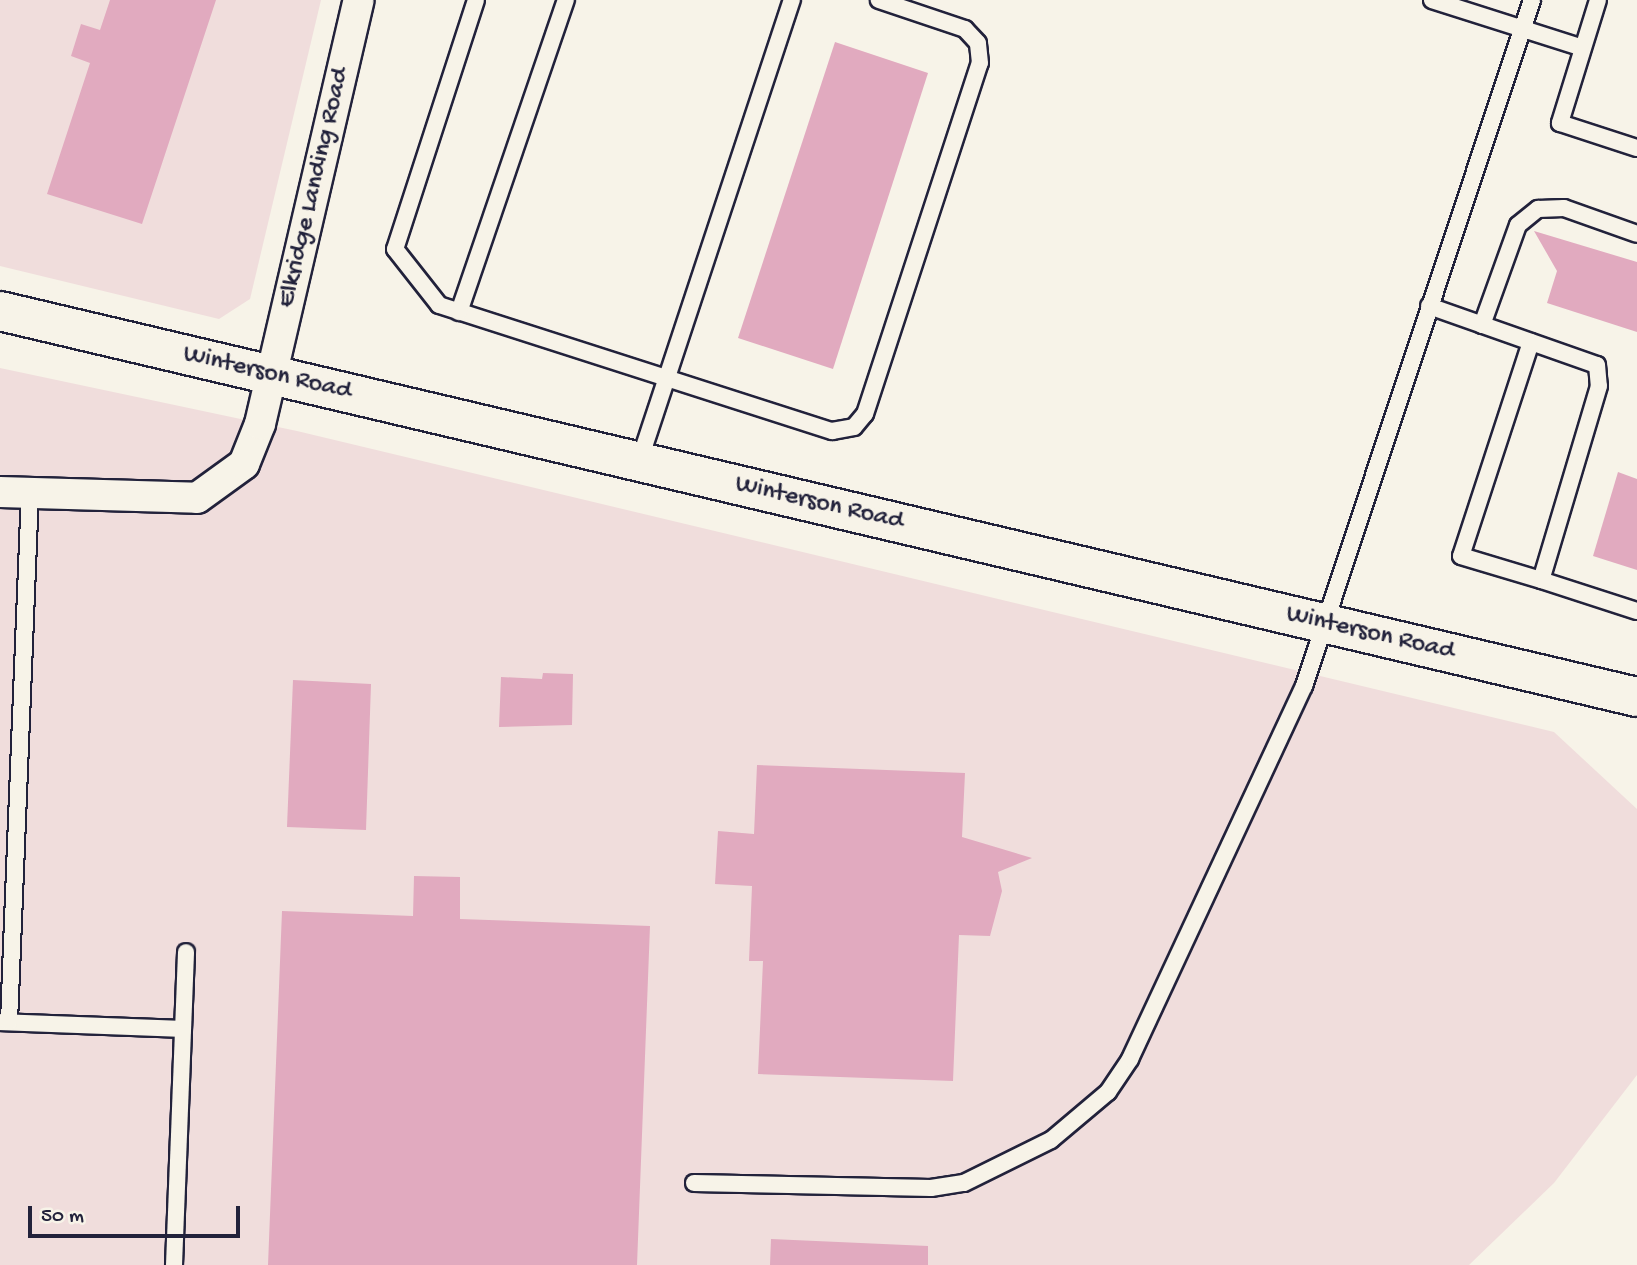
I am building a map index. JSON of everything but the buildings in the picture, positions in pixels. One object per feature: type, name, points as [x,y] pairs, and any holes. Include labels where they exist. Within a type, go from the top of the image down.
[{"type":"street","name":"Elkridge Landing Road","points":[[0,492],[197,498],[244,464],[271,375],[359,0]]},
{"type":"street","name":"Winterson Road","points":[[0,311],[1637,697]]},
{"type":"lane","points":[[476,0],[395,249],[439,306],[832,431],[855,427],[865,414],[981,63],[978,43],[965,29],[879,0]]},
{"type":"lane","points":[[459,312],[566,0]]},
{"type":"lane","points":[[639,462],[792,0]]},
{"type":"lane","points":[[1432,0],[1583,48]]},
{"type":"lane","points":[[694,1183],[953,1185],[1014,1162],[1081,1116],[1130,1059],[1304,686],[1532,0]]},
{"type":"lane","points":[[1598,0],[1560,123],[1637,148]]},
{"type":"lane","points":[[1482,325],[1518,225],[1538,209],[1564,208],[1637,234]]},
{"type":"lane","points":[[1429,306],[1597,365],[1599,386],[1541,580]]},
{"type":"lane","points":[[1531,342],[1461,556],[1637,611]]},
{"type":"lane","points":[[30,493],[5,1022],[183,1029]]},
{"type":"lane","points":[[174,1265],[186,952]]},
{"type":"shaded area","points":[[0,0],[321,0],[250,299],[219,319],[0,266]]},
{"type":"shaded area","points":[[0,368],[297,431],[1554,732],[1637,809],[1637,1075],[1554,1183],[1469,1265],[0,1265]]}]
